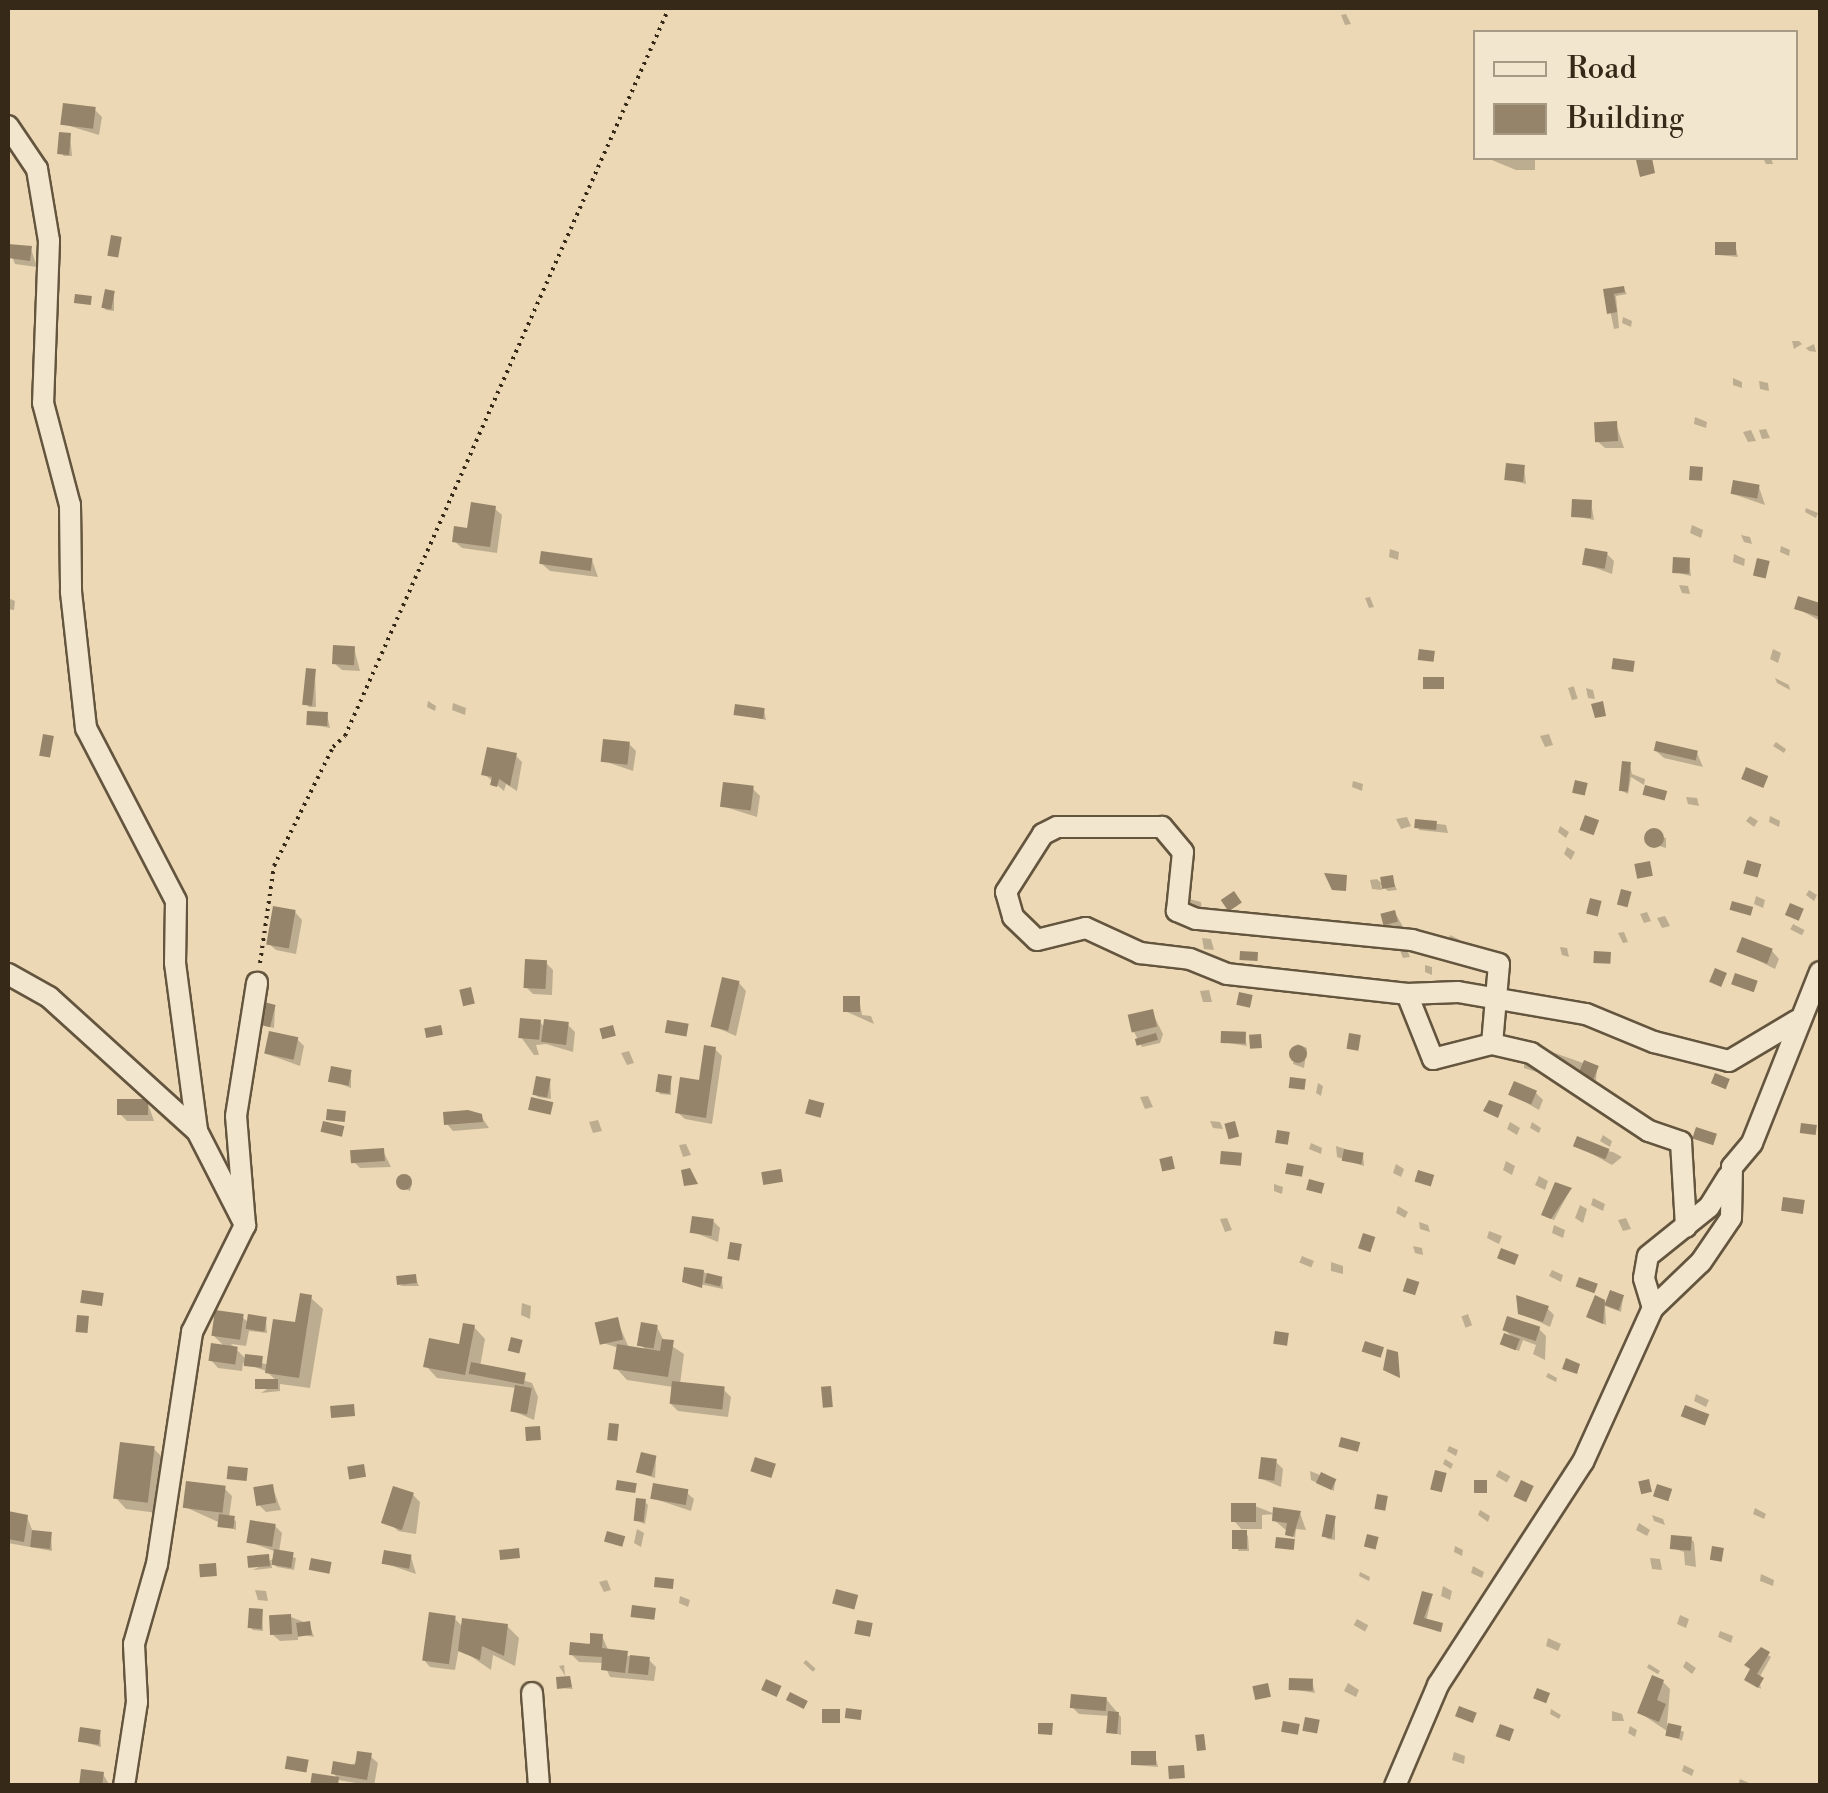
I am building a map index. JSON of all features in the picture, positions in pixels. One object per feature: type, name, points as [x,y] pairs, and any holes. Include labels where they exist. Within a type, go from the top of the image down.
[{"type":"street","points":[[8,126],[37,170],[48,241],[43,403],[70,505],[71,592],[86,728],[176,901],[174,963],[197,1131],[245,1225]]},
{"type":"street","points":[[1492,1044],[1498,1000],[1499,964],[1412,940],[1243,928],[1177,910],[1183,852],[1162,827],[1057,827],[1043,834],[1006,892],[1012,916],[1036,940],[1086,928],[1140,953],[1190,959],[1228,974],[1407,994],[1458,992],[1498,1000],[1586,1014],[1654,1042],[1729,1062],[1796,1021]]},
{"type":"street","points":[[1654,1308],[1644,1278],[1648,1256],[1686,1227],[1723,1190],[1732,1167],[1752,1143],[1796,1021],[1820,972]]},
{"type":"street","points":[[8,974],[49,997],[197,1131]]},
{"type":"street","points":[[124,1786],[137,1702],[134,1644],[157,1564],[192,1332],[245,1225],[236,1116],[256,983]]},
{"type":"street","points":[[1407,994],[1433,1060],[1492,1044],[1531,1053],[1649,1131],[1681,1142],[1686,1227]]},
{"type":"street","points":[[1394,1786],[1438,1686],[1583,1462],[1654,1308],[1701,1262],[1731,1218],[1732,1167]]},
{"type":"street","points":[[532,1693],[539,1786]]},
{"type":"path","points":[[256,983],[274,866],[333,747],[345,736],[669,8]]},
{"type":"building","points":[[63,103],[96,107],[93,129],[60,125]]},
{"type":"building","points":[[59,132],[71,133],[69,155],[57,154]]},
{"type":"building","points":[[1636,160],[1652,160],[1655,173],[1640,177]]},
{"type":"building","points":[[111,235],[122,237],[118,258],[107,256]]},
{"type":"building","points":[[1715,242],[1736,242],[1736,255],[1715,255]]},
{"type":"building","points":[[8,244],[32,246],[30,261],[8,258]]},
{"type":"building","points":[[1624,286],[1625,292],[1614,294],[1617,312],[1607,314],[1603,289]]},
{"type":"building","points":[[105,289],[115,291],[111,310],[101,308]]},
{"type":"building","points":[[75,294],[92,296],[91,305],[74,303]]},
{"type":"building","points":[[1617,421],[1618,441],[1595,442],[1594,422]]},
{"type":"building","points":[[1506,463],[1525,465],[1523,482],[1504,480]]},
{"type":"building","points":[[1690,466],[1703,467],[1702,481],[1689,480]]},
{"type":"building","points":[[1733,480],[1760,485],[1757,498],[1731,494]]},
{"type":"building","points":[[1572,499],[1592,500],[1591,518],[1571,517]]},
{"type":"building","points":[[471,502],[496,506],[490,547],[452,542],[454,526],[467,528]]},
{"type":"building","points":[[1585,548],[1608,552],[1605,569],[1582,565]]},
{"type":"building","points":[[541,551],[592,558],[591,571],[539,564]]},
{"type":"building","points":[[1673,557],[1690,558],[1689,574],[1672,573]]},
{"type":"building","points":[[1757,558],[1770,561],[1766,578],[1753,576]]},
{"type":"building","points":[[1798,596],[1820,603],[1820,617],[1794,609]]},
{"type":"building","points":[[333,645],[355,646],[354,665],[332,664]]},
{"type":"building","points":[[1419,649],[1435,651],[1434,662],[1418,660]]},
{"type":"building","points":[[1613,658],[1635,661],[1633,672],[1611,669]]},
{"type":"building","points":[[306,668],[316,669],[312,706],[302,705]]},
{"type":"building","points":[[1423,677],[1444,677],[1444,689],[1423,689]]},
{"type":"building","points":[[1603,701],[1606,716],[1595,718],[1591,704]]},
{"type":"building","points":[[735,704],[765,708],[763,719],[733,715]]},
{"type":"building","points":[[307,711],[328,712],[327,726],[306,725]]},
{"type":"building","points":[[43,734],[54,736],[50,758],[39,756]]},
{"type":"building","points":[[603,739],[630,742],[627,765],[601,762]]},
{"type":"building","points":[[1656,741],[1698,751],[1696,760],[1654,751]]},
{"type":"building","points":[[487,747],[517,753],[510,786],[499,779],[497,787],[490,785],[492,777],[481,775]]},
{"type":"building","points":[[1622,761],[1631,762],[1628,792],[1619,791]]},
{"type":"building","points":[[1746,767],[1768,776],[1763,788],[1741,779]]},
{"type":"building","points":[[1575,780],[1588,783],[1585,796],[1572,793]]},
{"type":"building","points":[[723,782],[754,786],[751,811],[720,807]]},
{"type":"building","points":[[1645,785],[1667,791],[1665,801],[1642,795]]},
{"type":"building","points":[[1585,815],[1599,820],[1594,835],[1580,830]]},
{"type":"building","points":[[1415,819],[1437,821],[1436,830],[1414,828]]},
{"type":"building","points":[[1654,828],[1664,838],[1654,848],[1644,838]]},
{"type":"building","points":[[1747,860],[1761,864],[1758,878],[1743,873]]},
{"type":"building","points":[[1650,861],[1653,876],[1637,879],[1634,864]]},
{"type":"building","points":[[1324,873],[1347,875],[1346,891],[1332,890]]},
{"type":"building","points":[[1393,875],[1395,887],[1382,889],[1380,877]]},
{"type":"building","points":[[1621,889],[1632,892],[1627,907],[1617,904]]},
{"type":"building","points":[[1234,891],[1242,903],[1229,912],[1221,900]]},
{"type":"building","points":[[1590,898],[1602,901],[1598,916],[1586,914]]},
{"type":"building","points":[[1732,901],[1753,907],[1751,916],[1730,910]]},
{"type":"building","points":[[1790,903],[1804,909],[1799,921],[1785,915]]},
{"type":"building","points":[[273,906],[296,910],[289,948],[266,944]]},
{"type":"building","points":[[1395,910],[1398,922],[1383,925],[1380,914]]},
{"type":"building","points":[[1742,937],[1773,949],[1767,964],[1736,952]]},
{"type":"building","points":[[1240,951],[1258,952],[1258,961],[1240,960]]},
{"type":"building","points":[[1594,951],[1611,952],[1610,964],[1593,963]]},
{"type":"building","points":[[525,959],[547,960],[545,989],[523,988]]},
{"type":"building","points":[[1715,968],[1727,973],[1721,987],[1709,982]]},
{"type":"building","points":[[1735,973],[1758,981],[1754,992],[1731,984]]},
{"type":"building","points":[[722,977],[740,981],[728,1031],[711,1027]]},
{"type":"building","points":[[471,987],[475,1004],[463,1006],[459,990]]},
{"type":"building","points":[[1239,992],[1253,995],[1250,1008],[1236,1005]]},
{"type":"building","points":[[843,996],[860,996],[860,1012],[843,1012]]},
{"type":"building","points":[[264,1002],[276,1005],[270,1027],[258,1024]]},
{"type":"building","points":[[1153,1009],[1157,1027],[1132,1032],[1128,1015]]},
{"type":"building","points":[[520,1018],[541,1020],[539,1040],[518,1038]]},
{"type":"building","points":[[544,1019],[569,1022],[566,1045],[541,1042]]},
{"type":"building","points":[[667,1020],[689,1024],[686,1037],[665,1033]]},
{"type":"building","points":[[441,1025],[443,1035],[426,1038],[424,1028]]},
{"type":"building","points":[[613,1025],[616,1036],[602,1039],[599,1029]]},
{"type":"building","points":[[269,1031],[298,1037],[294,1060],[264,1053]]},
{"type":"building","points":[[1221,1031],[1246,1032],[1246,1044],[1221,1043]]},
{"type":"building","points":[[1156,1033],[1158,1040],[1137,1046],[1135,1039]]},
{"type":"building","points":[[1349,1033],[1361,1035],[1358,1051],[1346,1049]]},
{"type":"building","points":[[1261,1034],[1262,1048],[1250,1049],[1249,1035]]},
{"type":"building","points":[[704,1045],[716,1047],[706,1118],[675,1113],[680,1077],[699,1080]]},
{"type":"building","points":[[1298,1045],[1307,1054],[1298,1063],[1289,1054]]},
{"type":"building","points":[[1584,1060],[1599,1066],[1594,1079],[1579,1073]]},
{"type":"building","points":[[331,1066],[352,1070],[349,1086],[328,1082]]},
{"type":"building","points":[[1715,1073],[1730,1079],[1726,1089],[1711,1083]]},
{"type":"building","points":[[658,1074],[672,1076],[669,1094],[655,1092]]},
{"type":"building","points":[[536,1076],[551,1079],[547,1098],[532,1095]]},
{"type":"building","points":[[1290,1077],[1306,1079],[1305,1090],[1289,1088]]},
{"type":"building","points":[[1514,1081],[1537,1091],[1531,1105],[1508,1095]]},
{"type":"building","points":[[531,1097],[553,1102],[550,1115],[528,1110]]},
{"type":"building","points":[[117,1099],[148,1099],[148,1115],[117,1115]]},
{"type":"building","points":[[809,1099],[824,1103],[821,1118],[805,1113]]},
{"type":"building","points":[[1489,1100],[1503,1105],[1498,1118],[1483,1111]]},
{"type":"building","points":[[327,1109],[346,1111],[345,1122],[326,1120]]},
{"type":"building","points":[[468,1110],[482,1114],[483,1122],[444,1125],[443,1112]]},
{"type":"building","points":[[323,1121],[344,1126],[342,1137],[321,1132]]},
{"type":"building","points":[[1235,1121],[1239,1136],[1229,1139],[1224,1124]]},
{"type":"building","points":[[1801,1123],[1817,1125],[1816,1135],[1800,1133]]},
{"type":"building","points":[[1696,1127],[1717,1134],[1713,1145],[1692,1138]]},
{"type":"building","points":[[1277,1130],[1290,1132],[1288,1145],[1275,1143]]},
{"type":"building","points":[[1577,1136],[1609,1149],[1605,1159],[1573,1146]]},
{"type":"building","points":[[384,1148],[385,1161],[351,1163],[350,1150]]},
{"type":"building","points":[[1344,1149],[1364,1153],[1361,1165],[1342,1161]]},
{"type":"building","points":[[1221,1151],[1242,1153],[1241,1166],[1220,1164]]},
{"type":"building","points":[[1172,1156],[1175,1169],[1162,1172],[1159,1159]]},
{"type":"building","points":[[1287,1163],[1304,1166],[1302,1177],[1285,1174]]},
{"type":"building","points":[[690,1168],[698,1184],[684,1186],[681,1170]]},
{"type":"building","points":[[781,1169],[783,1182],[763,1185],[761,1172]]},
{"type":"building","points":[[1418,1170],[1434,1175],[1431,1186],[1414,1181]]},
{"type":"building","points":[[404,1174],[412,1182],[404,1190],[396,1182]]},
{"type":"building","points":[[1309,1179],[1324,1183],[1322,1194],[1306,1190]]},
{"type":"building","points":[[1555,1182],[1572,1188],[1551,1219],[1541,1215]]},
{"type":"building","points":[[1783,1197],[1805,1200],[1803,1214],[1781,1211]]},
{"type":"building","points":[[692,1216],[714,1219],[711,1236],[690,1233]]},
{"type":"building","points":[[1363,1233],[1375,1237],[1370,1252],[1358,1248]]},
{"type":"building","points":[[730,1242],[742,1244],[739,1261],[727,1259]]},
{"type":"building","points":[[1501,1248],[1519,1255],[1515,1265],[1497,1258]]},
{"type":"building","points":[[684,1267],[704,1270],[702,1288],[682,1282]]},
{"type":"building","points":[[707,1273],[723,1277],[720,1287],[705,1283]]},
{"type":"building","points":[[416,1274],[417,1283],[397,1285],[396,1276]]},
{"type":"building","points":[[1579,1277],[1598,1284],[1594,1293],[1576,1286]]},
{"type":"building","points":[[1407,1278],[1419,1282],[1415,1295],[1403,1291]]},
{"type":"building","points":[[82,1290],[104,1293],[102,1306],[80,1303]]},
{"type":"building","points":[[1610,1290],[1624,1295],[1619,1310],[1605,1305]]},
{"type":"building","points":[[300,1293],[312,1295],[299,1378],[265,1373],[273,1319],[295,1322]]},
{"type":"building","points":[[1516,1295],[1549,1306],[1543,1322],[1518,1314]]},
{"type":"building","points":[[1595,1295],[1605,1300],[1603,1324],[1586,1317]]},
{"type":"building","points":[[215,1310],[244,1314],[240,1340],[211,1336]]},
{"type":"building","points":[[248,1314],[267,1317],[264,1332],[246,1329]]},
{"type":"building","points":[[77,1315],[89,1316],[87,1333],[76,1332]]},
{"type":"building","points":[[1507,1316],[1540,1327],[1536,1341],[1502,1330]]},
{"type":"building","points":[[618,1317],[623,1339],[600,1345],[595,1322]]},
{"type":"building","points":[[641,1322],[658,1325],[654,1349],[637,1346]]},
{"type":"building","points":[[463,1323],[475,1325],[465,1375],[423,1367],[429,1338],[459,1344]]},
{"type":"building","points":[[1275,1331],[1289,1333],[1287,1346],[1273,1344]]},
{"type":"building","points":[[1504,1333],[1520,1339],[1516,1350],[1500,1344]]},
{"type":"building","points":[[511,1337],[523,1340],[519,1353],[508,1351]]},
{"type":"building","points":[[662,1339],[674,1340],[668,1377],[613,1369],[617,1344],[660,1351]]},
{"type":"building","points":[[1365,1341],[1384,1347],[1381,1358],[1362,1351]]},
{"type":"building","points":[[211,1343],[238,1347],[235,1365],[208,1361]]},
{"type":"building","points":[[1387,1349],[1398,1352],[1400,1378],[1383,1370]]},
{"type":"building","points":[[245,1354],[263,1356],[262,1368],[244,1366]]},
{"type":"building","points":[[1566,1358],[1580,1364],[1577,1374],[1562,1369]]},
{"type":"building","points":[[471,1362],[526,1373],[524,1384],[469,1374]]},
{"type":"building","points":[[255,1379],[278,1379],[278,1389],[255,1389]]},
{"type":"building","points":[[672,1381],[725,1387],[722,1409],[670,1404]]},
{"type":"building","points":[[515,1385],[532,1388],[527,1415],[510,1412]]},
{"type":"building","points":[[831,1386],[833,1407],[823,1408],[821,1387]]},
{"type":"building","points":[[354,1404],[355,1416],[331,1418],[330,1406]]},
{"type":"building","points":[[1685,1405],[1709,1414],[1705,1426],[1681,1416]]},
{"type":"building","points":[[609,1423],[619,1424],[617,1441],[607,1440]]},
{"type":"building","points":[[540,1426],[541,1440],[526,1441],[525,1427]]},
{"type":"building","points":[[1341,1437],[1360,1442],[1358,1452],[1338,1447]]},
{"type":"building","points":[[120,1442],[155,1446],[148,1503],[113,1499]]},
{"type":"building","points":[[641,1452],[657,1456],[651,1476],[636,1472]]},
{"type":"building","points":[[755,1457],[776,1464],[771,1478],[750,1471]]},
{"type":"building","points":[[1261,1457],[1277,1459],[1274,1481],[1258,1479]]},
{"type":"building","points":[[364,1464],[366,1477],[349,1479],[347,1467]]},
{"type":"building","points":[[228,1466],[248,1468],[247,1481],[227,1479]]},
{"type":"building","points":[[1435,1470],[1447,1473],[1442,1492],[1430,1489]]},
{"type":"building","points":[[1321,1472],[1336,1479],[1331,1490],[1316,1483]]},
{"type":"building","points":[[1649,1479],[1652,1492],[1641,1494],[1638,1481]]},
{"type":"building","points":[[617,1480],[637,1483],[635,1493],[615,1490]]},
{"type":"building","points":[[1474,1480],[1487,1480],[1487,1493],[1474,1493]]},
{"type":"building","points":[[1521,1480],[1534,1486],[1526,1502],[1513,1496]]},
{"type":"building","points":[[186,1481],[226,1486],[222,1513],[183,1508]]},
{"type":"building","points":[[653,1483],[688,1489],[686,1505],[650,1499]]},
{"type":"building","points":[[273,1484],[276,1503],[256,1506],[253,1487]]},
{"type":"building","points":[[1657,1484],[1672,1489],[1668,1501],[1653,1496]]},
{"type":"building","points":[[393,1486],[414,1493],[402,1530],[381,1523]]},
{"type":"building","points":[[1377,1494],[1388,1496],[1385,1511],[1374,1509]]},
{"type":"building","points":[[636,1498],[646,1499],[644,1522],[634,1521]]},
{"type":"building","points":[[1231,1503],[1256,1503],[1256,1522],[1231,1522]]},
{"type":"building","points":[[1273,1507],[1301,1511],[1293,1537],[1285,1535],[1287,1523],[1272,1521]]},
{"type":"building","points":[[8,1511],[28,1515],[24,1542],[8,1539]]},
{"type":"building","points":[[219,1514],[235,1516],[233,1529],[217,1527]]},
{"type":"building","points":[[1326,1514],[1336,1516],[1331,1538],[1322,1537]]},
{"type":"building","points":[[250,1520],[276,1524],[272,1547],[246,1543]]},
{"type":"building","points":[[32,1530],[52,1532],[50,1549],[30,1547]]},
{"type":"building","points":[[1232,1530],[1247,1530],[1247,1549],[1232,1549]]},
{"type":"building","points":[[607,1531],[625,1536],[622,1547],[604,1542]]},
{"type":"building","points":[[1367,1534],[1379,1537],[1375,1550],[1364,1547]]},
{"type":"building","points":[[1671,1535],[1692,1537],[1691,1551],[1670,1549]]},
{"type":"building","points":[[1276,1537],[1295,1539],[1294,1550],[1275,1548]]},
{"type":"building","points":[[1712,1546],[1724,1548],[1722,1562],[1710,1560]]},
{"type":"building","points":[[519,1548],[520,1558],[500,1560],[499,1550]]},
{"type":"building","points":[[274,1549],[294,1552],[291,1568],[271,1565]]},
{"type":"building","points":[[384,1550],[412,1555],[409,1569],[382,1564]]},
{"type":"building","points":[[269,1554],[270,1566],[248,1568],[247,1556]]},
{"type":"building","points":[[311,1558],[332,1562],[329,1574],[309,1570]]},
{"type":"building","points":[[216,1563],[217,1576],[200,1577],[199,1564]]},
{"type":"building","points":[[655,1577],[674,1579],[673,1589],[654,1587]]},
{"type":"building","points":[[836,1589],[858,1595],[854,1609],[832,1603]]},
{"type":"building","points":[[1422,1591],[1433,1594],[1424,1618],[1443,1623],[1441,1632],[1413,1624]]},
{"type":"building","points":[[632,1605],[656,1608],[654,1620],[631,1617]]},
{"type":"building","points":[[249,1608],[263,1609],[262,1629],[248,1628]]},
{"type":"building","points":[[429,1612],[456,1616],[449,1664],[422,1661]]},
{"type":"building","points":[[291,1614],[292,1634],[270,1635],[269,1615]]},
{"type":"building","points":[[462,1618],[508,1624],[504,1656],[482,1646],[480,1660],[458,1651]]},
{"type":"building","points":[[857,1620],[873,1623],[870,1637],[854,1634]]},
{"type":"building","points":[[310,1621],[312,1635],[298,1637],[296,1623]]},
{"type":"building","points":[[590,1633],[603,1634],[602,1648],[628,1651],[625,1673],[601,1670],[602,1657],[569,1655],[570,1642],[590,1644]]},
{"type":"building","points":[[1761,1647],[1770,1652],[1757,1674],[1764,1678],[1758,1688],[1744,1680],[1750,1669],[1744,1665]]},
{"type":"building","points":[[630,1655],[650,1657],[648,1675],[628,1673]]},
{"type":"building","points":[[1652,1675],[1664,1680],[1657,1700],[1666,1704],[1659,1722],[1637,1713]]},
{"type":"building","points":[[570,1676],[572,1687],[557,1689],[556,1677]]},
{"type":"building","points":[[1289,1678],[1313,1679],[1313,1691],[1289,1690]]},
{"type":"building","points":[[766,1679],[782,1686],[777,1697],[761,1690]]},
{"type":"building","points":[[1268,1683],[1271,1697],[1255,1700],[1252,1686]]},
{"type":"building","points":[[1537,1688],[1550,1693],[1546,1703],[1533,1698]]},
{"type":"building","points":[[790,1692],[808,1701],[804,1709],[786,1700]]},
{"type":"building","points":[[1071,1694],[1107,1697],[1106,1711],[1070,1708]]},
{"type":"building","points":[[1459,1706],[1477,1713],[1473,1723],[1455,1716]]},
{"type":"building","points":[[846,1708],[862,1710],[861,1720],[845,1718]]},
{"type":"building","points":[[822,1709],[840,1709],[840,1723],[822,1723]]},
{"type":"building","points":[[1108,1711],[1119,1712],[1117,1734],[1106,1733]]},
{"type":"building","points":[[1305,1717],[1320,1720],[1317,1734],[1302,1731]]},
{"type":"building","points":[[1283,1721],[1300,1724],[1298,1735],[1281,1732]]},
{"type":"building","points":[[1038,1723],[1053,1723],[1052,1735],[1038,1734]]},
{"type":"building","points":[[1668,1723],[1682,1726],[1679,1739],[1665,1736]]},
{"type":"building","points":[[1500,1724],[1514,1729],[1510,1741],[1496,1736]]},
{"type":"building","points":[[80,1727],[101,1730],[99,1745],[78,1742]]},
{"type":"building","points":[[1204,1734],[1206,1750],[1197,1751],[1195,1735]]},
{"type":"building","points":[[357,1751],[372,1753],[367,1780],[331,1774],[333,1761],[355,1765]]},
{"type":"building","points":[[1131,1751],[1156,1751],[1156,1765],[1131,1765]]},
{"type":"building","points":[[287,1756],[309,1760],[306,1773],[285,1769]]},
{"type":"building","points":[[1184,1765],[1185,1778],[1169,1779],[1168,1766]]},
{"type":"building","points":[[81,1769],[104,1772],[102,1786],[79,1786]]},
{"type":"building","points":[[312,1773],[339,1777],[338,1786],[310,1786]]}]
